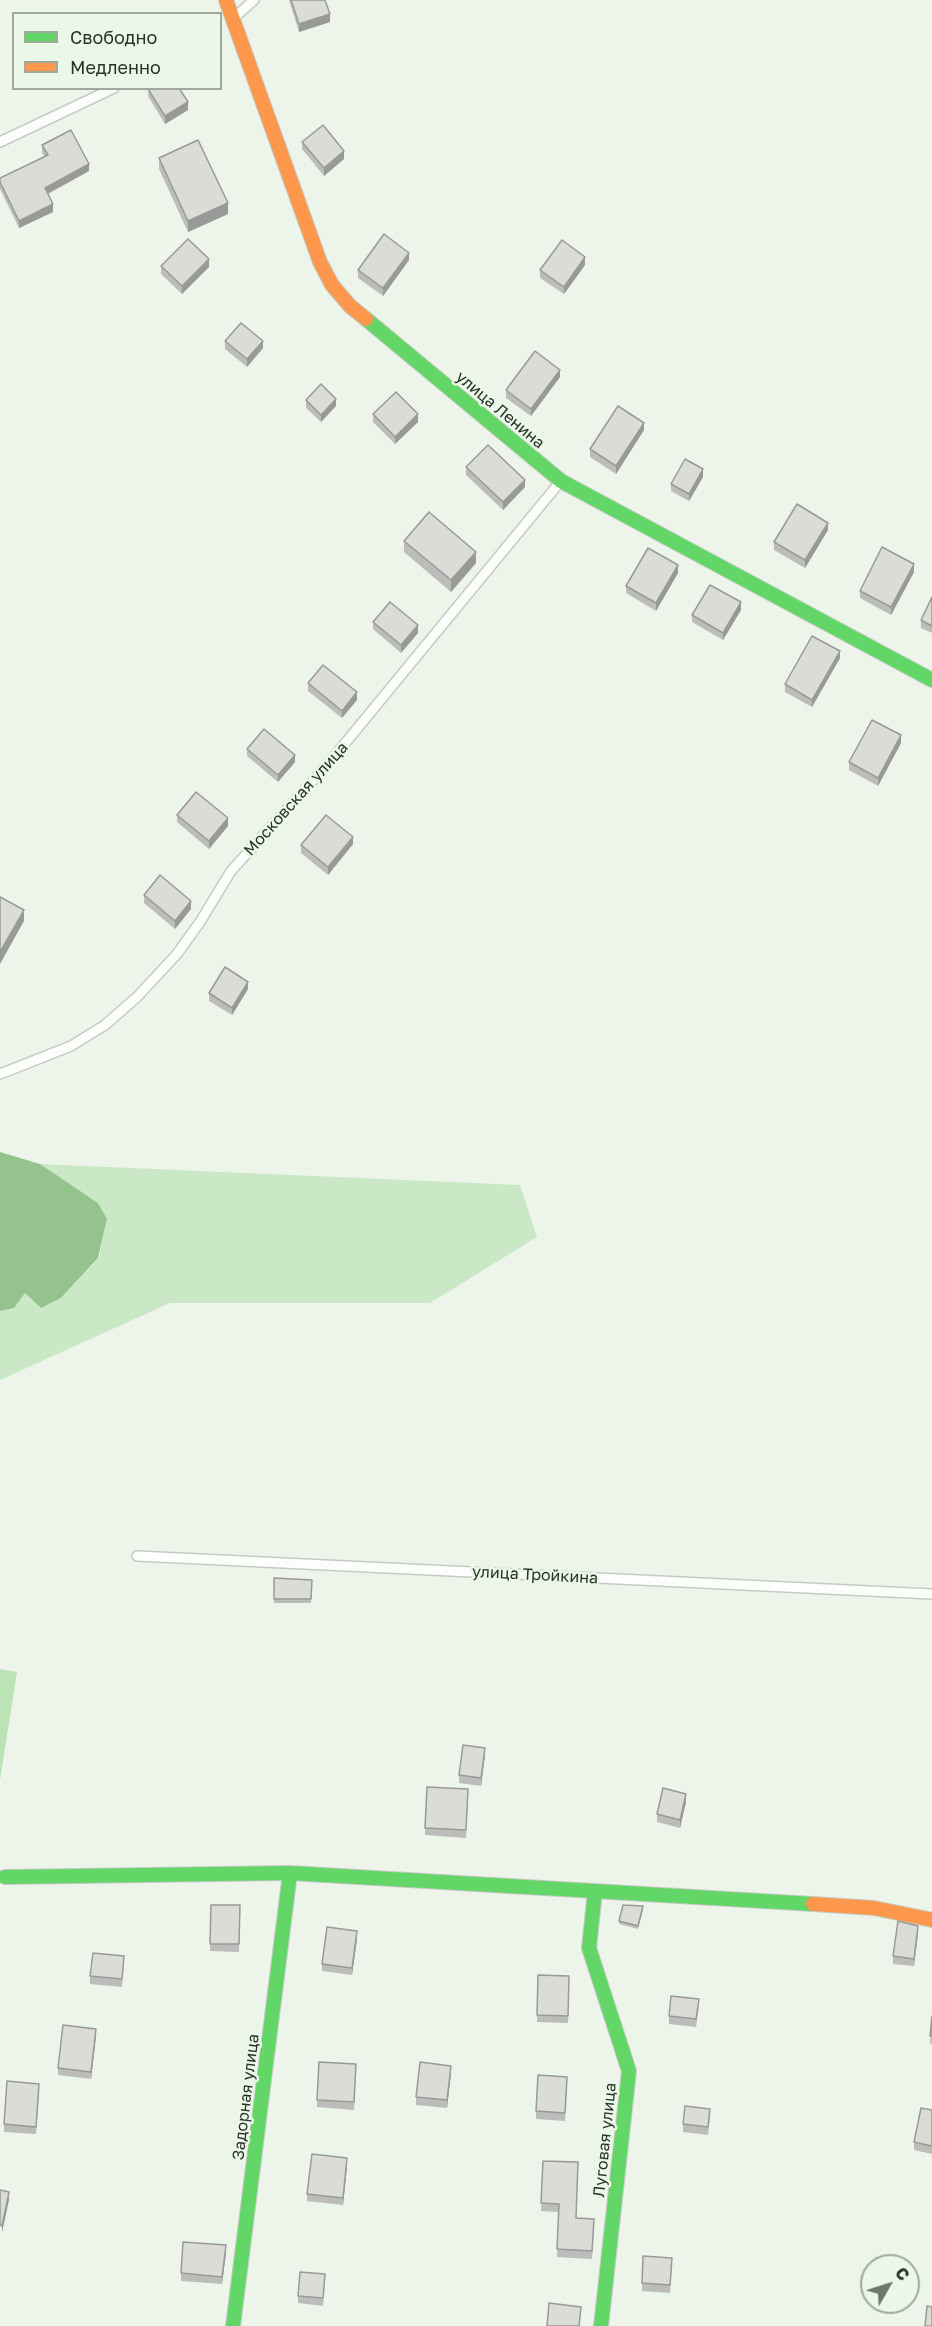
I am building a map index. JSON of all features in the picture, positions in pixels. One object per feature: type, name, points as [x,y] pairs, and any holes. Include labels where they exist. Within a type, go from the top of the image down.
[{"type":"street","name":"улица Ленина","points":[[226,0],[232,29],[320,262],[332,285],[350,306],[561,481],[932,680]]},
{"type":"street","points":[[3,1880],[290,1873],[874,1908],[932,1920]]},
{"type":"street","name":"Задорная улица","points":[[233,2326],[290,1873]]},
{"type":"street","name":"Луговая улица","points":[[595,1891],[589,1948],[629,2071],[601,2326]]},
{"type":"lane","points":[[232,29],[254,0]]},
{"type":"lane","points":[[0,142],[110,90]]},
{"type":"lane","name":"Московская улица","points":[[0,1074],[71,1046],[96,1030],[137,997],[177,954],[231,871],[328,764],[561,481]]},
{"type":"lane","name":"улица Тройкина","points":[[137,1556],[932,1594]]},
{"type":"shaded area","points":[[0,1152],[40,1164],[98,1203],[107,1219],[98,1258],[61,1298],[41,1308],[25,1293],[14,1308],[0,1311]]},
{"type":"shaded area","points":[[40,1164],[520,1185],[537,1237],[430,1303],[170,1303],[0,1380],[0,1311],[14,1308],[25,1293],[41,1308],[61,1298],[99,1258],[107,1219],[98,1203]]},
{"type":"shaded area","points":[[0,1669],[17,1672],[0,1780]]},
{"type":"building","points":[[291,0],[325,0],[330,14],[299,24]]},
{"type":"building","points":[[149,90],[180,90],[188,102],[165,116]]},
{"type":"building","points":[[323,125],[344,151],[324,168],[302,142]]},
{"type":"building","points":[[71,130],[89,164],[45,188],[53,204],[19,221],[0,178],[48,155],[42,145]]},
{"type":"building","points":[[198,140],[228,203],[188,221],[159,158]]},
{"type":"building","points":[[384,234],[409,253],[383,288],[358,270]]},
{"type":"building","points":[[188,239],[209,259],[182,286],[161,266]]},
{"type":"building","points":[[562,240],[585,257],[564,287],[540,270]]},
{"type":"building","points":[[241,323],[263,341],[247,359],[225,341]]},
{"type":"building","points":[[535,351],[560,370],[531,409],[506,390]]},
{"type":"building","points":[[321,384],[336,399],[321,415],[306,400]]},
{"type":"building","points":[[396,392],[418,414],[395,437],[373,414]]},
{"type":"building","points":[[618,406],[644,423],[616,466],[590,449]]},
{"type":"building","points":[[488,445],[525,480],[503,502],[466,467]]},
{"type":"building","points":[[685,459],[703,469],[689,494],[671,484]]},
{"type":"building","points":[[797,504],[828,523],[805,560],[774,542]]},
{"type":"building","points":[[429,512],[476,552],[451,580],[404,541]]},
{"type":"building","points":[[882,547],[914,564],[891,607],[860,591]]},
{"type":"building","points":[[648,548],[678,565],[656,603],[626,586]]},
{"type":"building","points":[[710,585],[741,602],[723,633],[692,615]]},
{"type":"building","points":[[932,597],[932,626],[921,620]]},
{"type":"building","points":[[390,602],[418,625],[401,645],[373,622]]},
{"type":"building","points":[[812,636],[840,651],[812,700],[785,684]]},
{"type":"building","points":[[323,665],[357,692],[342,711],[308,683]]},
{"type":"building","points":[[872,720],[901,735],[878,778],[849,762]]},
{"type":"building","points":[[264,729],[295,755],[278,775],[247,749]]},
{"type":"building","points":[[196,792],[228,818],[209,841],[177,815]]},
{"type":"building","points":[[326,815],[353,837],[328,867],[301,845]]},
{"type":"building","points":[[160,875],[191,901],[175,921],[144,895]]},
{"type":"building","points":[[0,897],[24,910],[0,952]]},
{"type":"building","points":[[225,967],[248,982],[232,1008],[209,993]]},
{"type":"building","points":[[274,1578],[312,1580],[311,1599],[274,1599]]},
{"type":"building","points":[[463,1745],[485,1748],[481,1778],[459,1775]]},
{"type":"building","points":[[427,1787],[468,1789],[466,1830],[425,1828]]},
{"type":"building","points":[[663,1788],[686,1794],[680,1820],[657,1814]]},
{"type":"building","points":[[211,1905],[240,1905],[239,1944],[210,1944]]},
{"type":"building","points":[[623,1905],[643,1906],[638,1926],[619,1921]]},
{"type":"building","points":[[898,1921],[918,1926],[914,1959],[893,1956]]},
{"type":"building","points":[[327,1927],[357,1931],[352,1968],[322,1964]]},
{"type":"building","points":[[93,1953],[124,1956],[122,1979],[90,1976]]},
{"type":"building","points":[[538,1975],[569,1976],[568,2016],[537,2015]]},
{"type":"building","points":[[671,1996],[699,1999],[696,2019],[669,2016]]},
{"type":"building","points":[[63,2025],[96,2029],[91,2072],[58,2068]]},
{"type":"building","points":[[319,2062],[356,2064],[354,2102],[317,2100]]},
{"type":"building","points":[[420,2062],[451,2066],[447,2100],[416,2097]]},
{"type":"building","points":[[538,2075],[567,2077],[565,2113],[536,2111]]},
{"type":"building","points":[[7,2081],[39,2084],[36,2127],[4,2124]]},
{"type":"building","points":[[685,2106],[710,2109],[708,2127],[683,2124]]},
{"type":"building","points":[[921,2108],[932,2110],[932,2146],[914,2142]]},
{"type":"building","points":[[312,2154],[347,2158],[343,2198],[307,2194]]},
{"type":"building","points":[[543,2161],[578,2162],[576,2218],[594,2219],[592,2251],[557,2249],[559,2204],[541,2203]]},
{"type":"building","points":[[0,2190],[9,2192],[2,2226],[0,2225]]},
{"type":"building","points":[[183,2242],[226,2245],[222,2277],[181,2273]]},
{"type":"building","points":[[643,2256],[672,2258],[670,2285],[642,2283]]},
{"type":"building","points":[[300,2272],[325,2274],[323,2298],[298,2296]]},
{"type":"building","points":[[549,2303],[581,2307],[579,2326],[547,2326]]},
{"type":"building","points":[[927,2306],[932,2307],[932,2326],[925,2326]]},
{"type":"traffic: fast","points":[[366,319],[561,481],[932,680]]},
{"type":"traffic: fast","points":[[5,1877],[290,1873],[813,1904]]},
{"type":"traffic: fast","points":[[233,2326],[290,1873]]},
{"type":"traffic: fast","points":[[595,1891],[589,1948],[629,2071],[601,2326]]},
{"type":"traffic: slow","points":[[226,0],[320,262],[332,285],[350,306],[366,319]]},
{"type":"traffic: slow","points":[[813,1904],[874,1908],[932,1920]]}]
